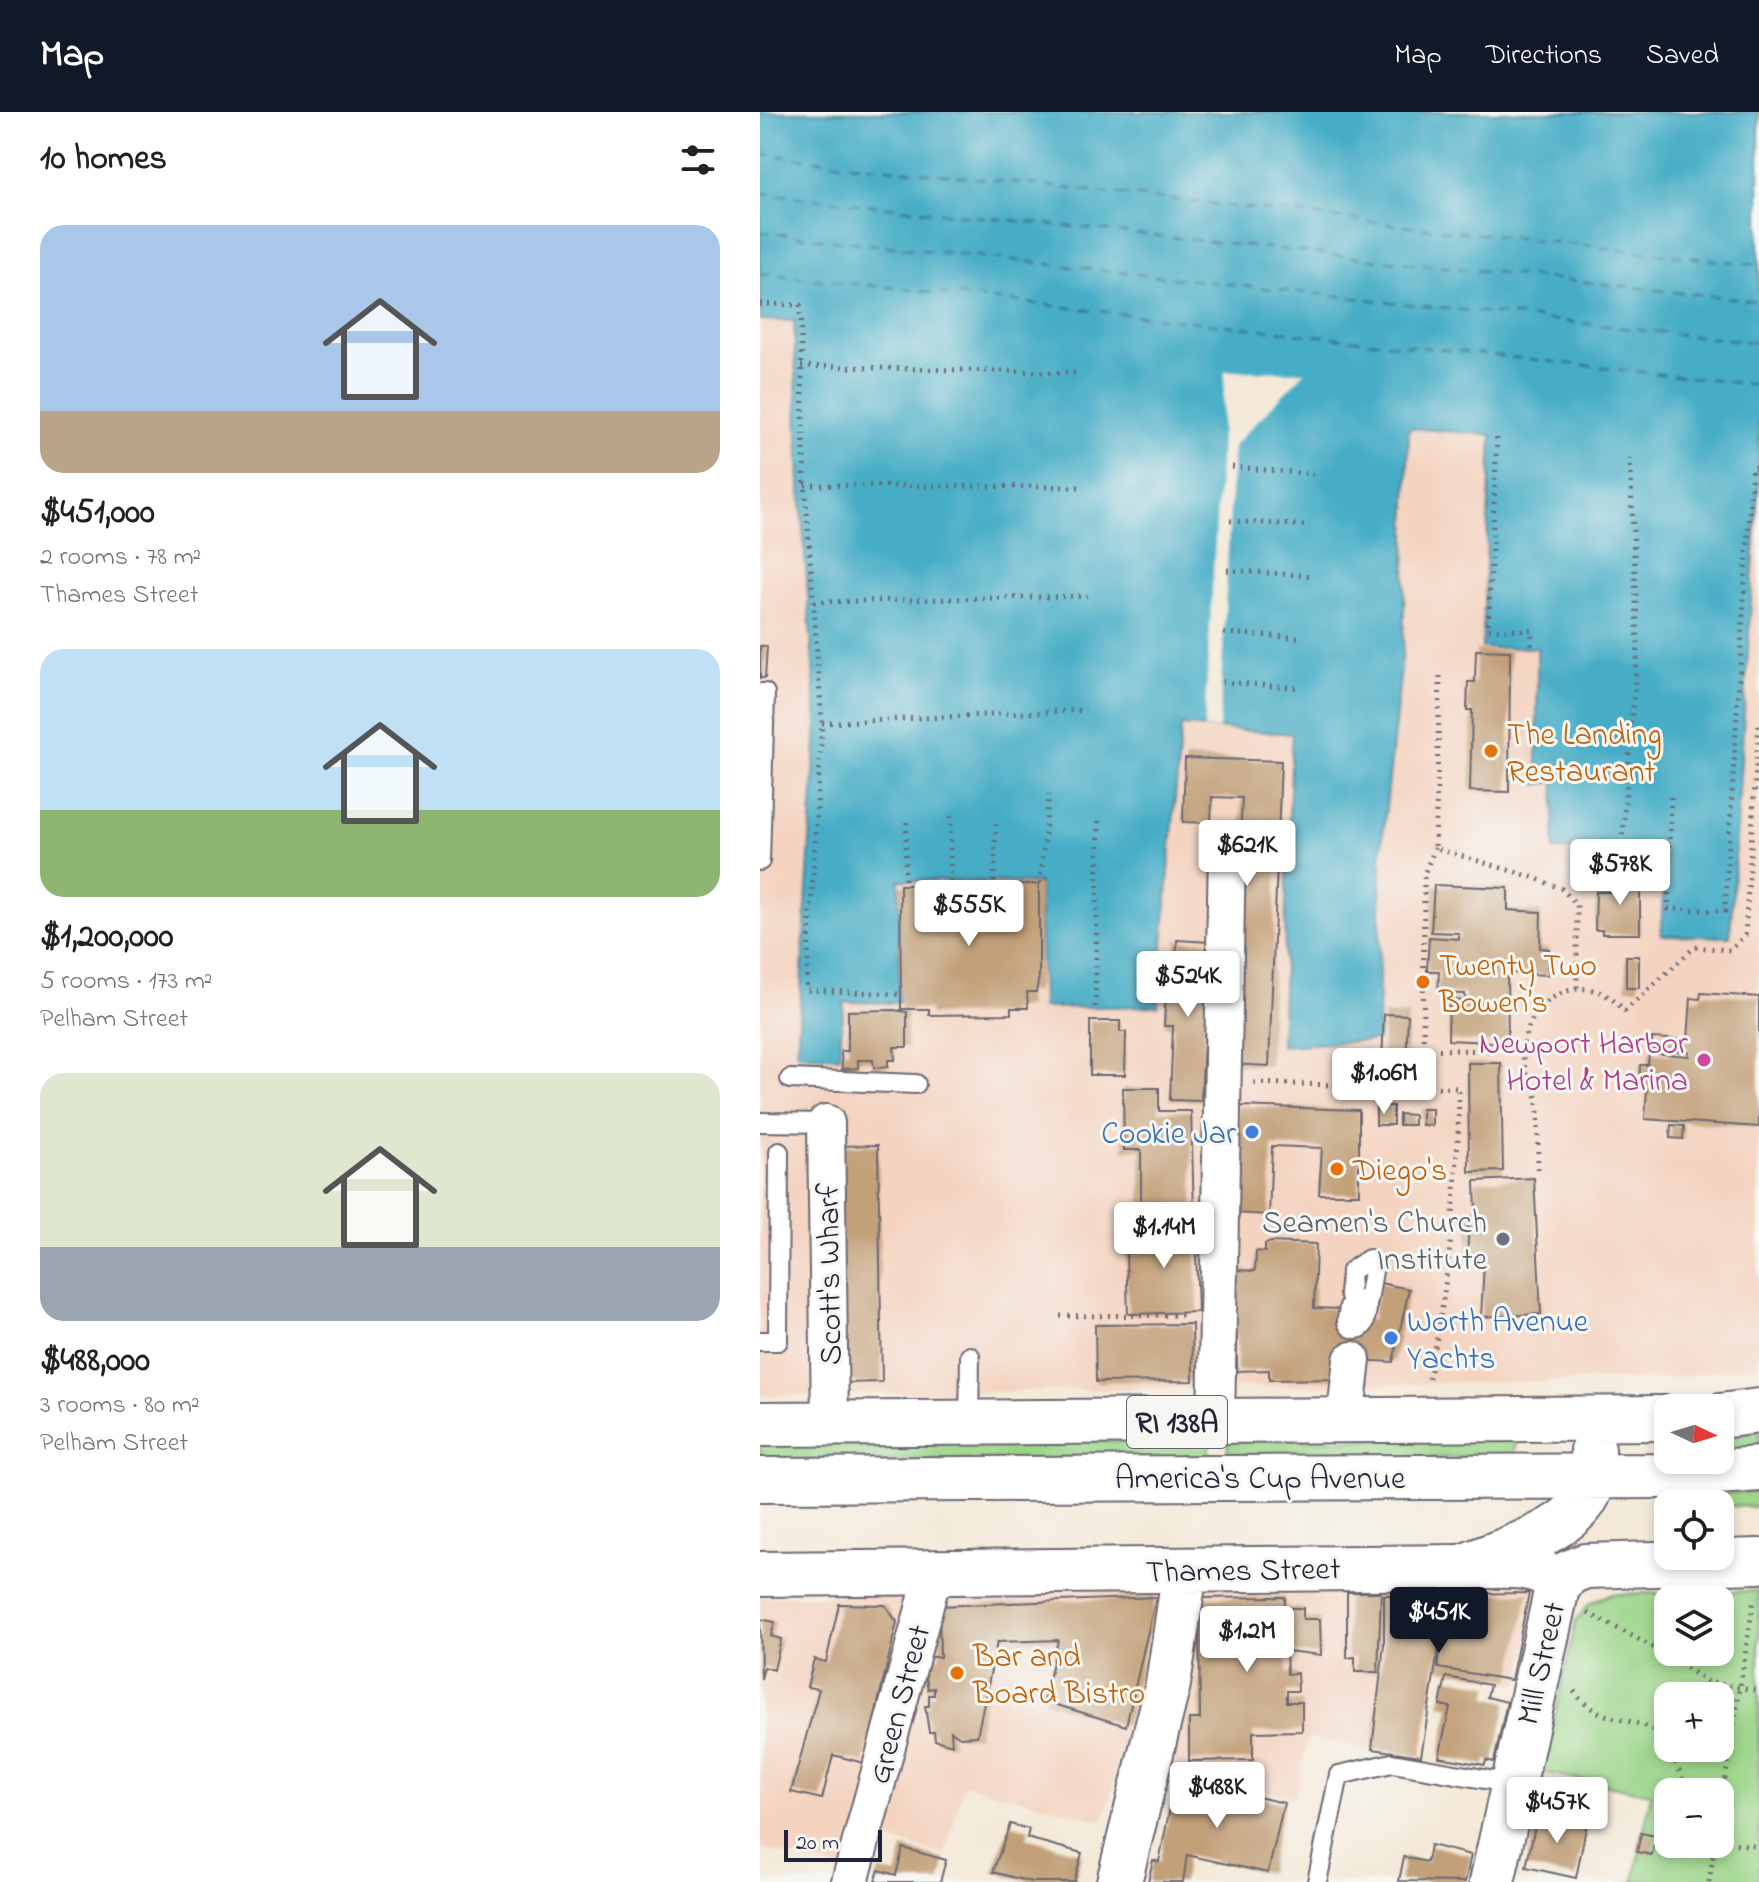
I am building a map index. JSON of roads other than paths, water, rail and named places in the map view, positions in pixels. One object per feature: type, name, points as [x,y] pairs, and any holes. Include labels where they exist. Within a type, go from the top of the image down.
[{"type":"main road","points":[[1734,1414],[1759,1411]]},
{"type":"main road","name":"America's Cup Avenue","points":[[760,1424],[1654,1418]]},
{"type":"main road","points":[[1463,1567],[1562,1524],[1583,1503],[1593,1476],[1593,1419]]},
{"type":"main road","name":"America's Cup Avenue","points":[[760,1480],[1593,1476],[1716,1474],[1759,1469]]},
{"type":"main road","points":[[1570,1596],[1568,1573],[1585,1566],[1758,1572]]},
{"type":"main road","name":"Thames Street","points":[[760,1574],[1463,1567],[1536,1569],[1548,1574],[1570,1596]]},
{"type":"main road","points":[[1119,1882],[1168,1684],[1185,1570]]},
{"type":"main road","name":"Mill Street","points":[[1492,1882],[1513,1784],[1570,1596]]},
{"type":"street","points":[[1216,1422],[1227,849]]},
{"type":"street","name":"Scott's Wharf","points":[[826,1123],[830,1424]]},
{"type":"street","points":[[1345,1422],[1352,1360]]},
{"type":"street","name":"Green Street","points":[[850,1882],[934,1572]]},
{"type":"lane","points":[[760,693],[765,693],[760,861]]},
{"type":"lane","points":[[790,1079],[916,1084]]},
{"type":"lane","points":[[760,1122],[826,1123]]},
{"type":"lane","points":[[760,1341],[778,1341],[769,1287],[769,1238],[779,1152]]},
{"type":"lane","points":[[969,1424],[970,1356]]},
{"type":"lane","points":[[1317,1882],[1339,1775],[1392,1763],[1513,1784]]},
{"type":"water","points":[[760,112],[1759,112],[1759,474],[1730,937],[1661,935],[1665,853],[1554,850],[1555,782],[1537,785],[1537,648],[1482,648],[1492,435],[1409,428],[1403,650],[1381,854],[1378,1040],[1281,1046],[1292,734],[1181,726],[1158,1006],[1042,1008],[1039,883],[899,880],[899,1003],[844,1002],[839,1057],[797,1054],[817,723],[800,485],[794,321],[760,320]]},
{"type":"place","name":"The Landing Restaurant","points":[[1491,751]]},
{"type":"place","name":"Twenty Two Bowen’s","points":[[1423,982]]},
{"type":"place","name":"Newport Harbor Hotel & Marina","points":[[1704,1060]]},
{"type":"place","name":"Cookie Jar","points":[[1252,1132]]},
{"type":"place","name":"Diego's","points":[[1337,1169]]},
{"type":"place","name":"Seamen's Church Institute","points":[[1503,1239]]},
{"type":"place","name":"Worth Avenue Yachts","points":[[1391,1338]]},
{"type":"place","name":"Bar and Board Bistro","points":[[957,1673]]}]
